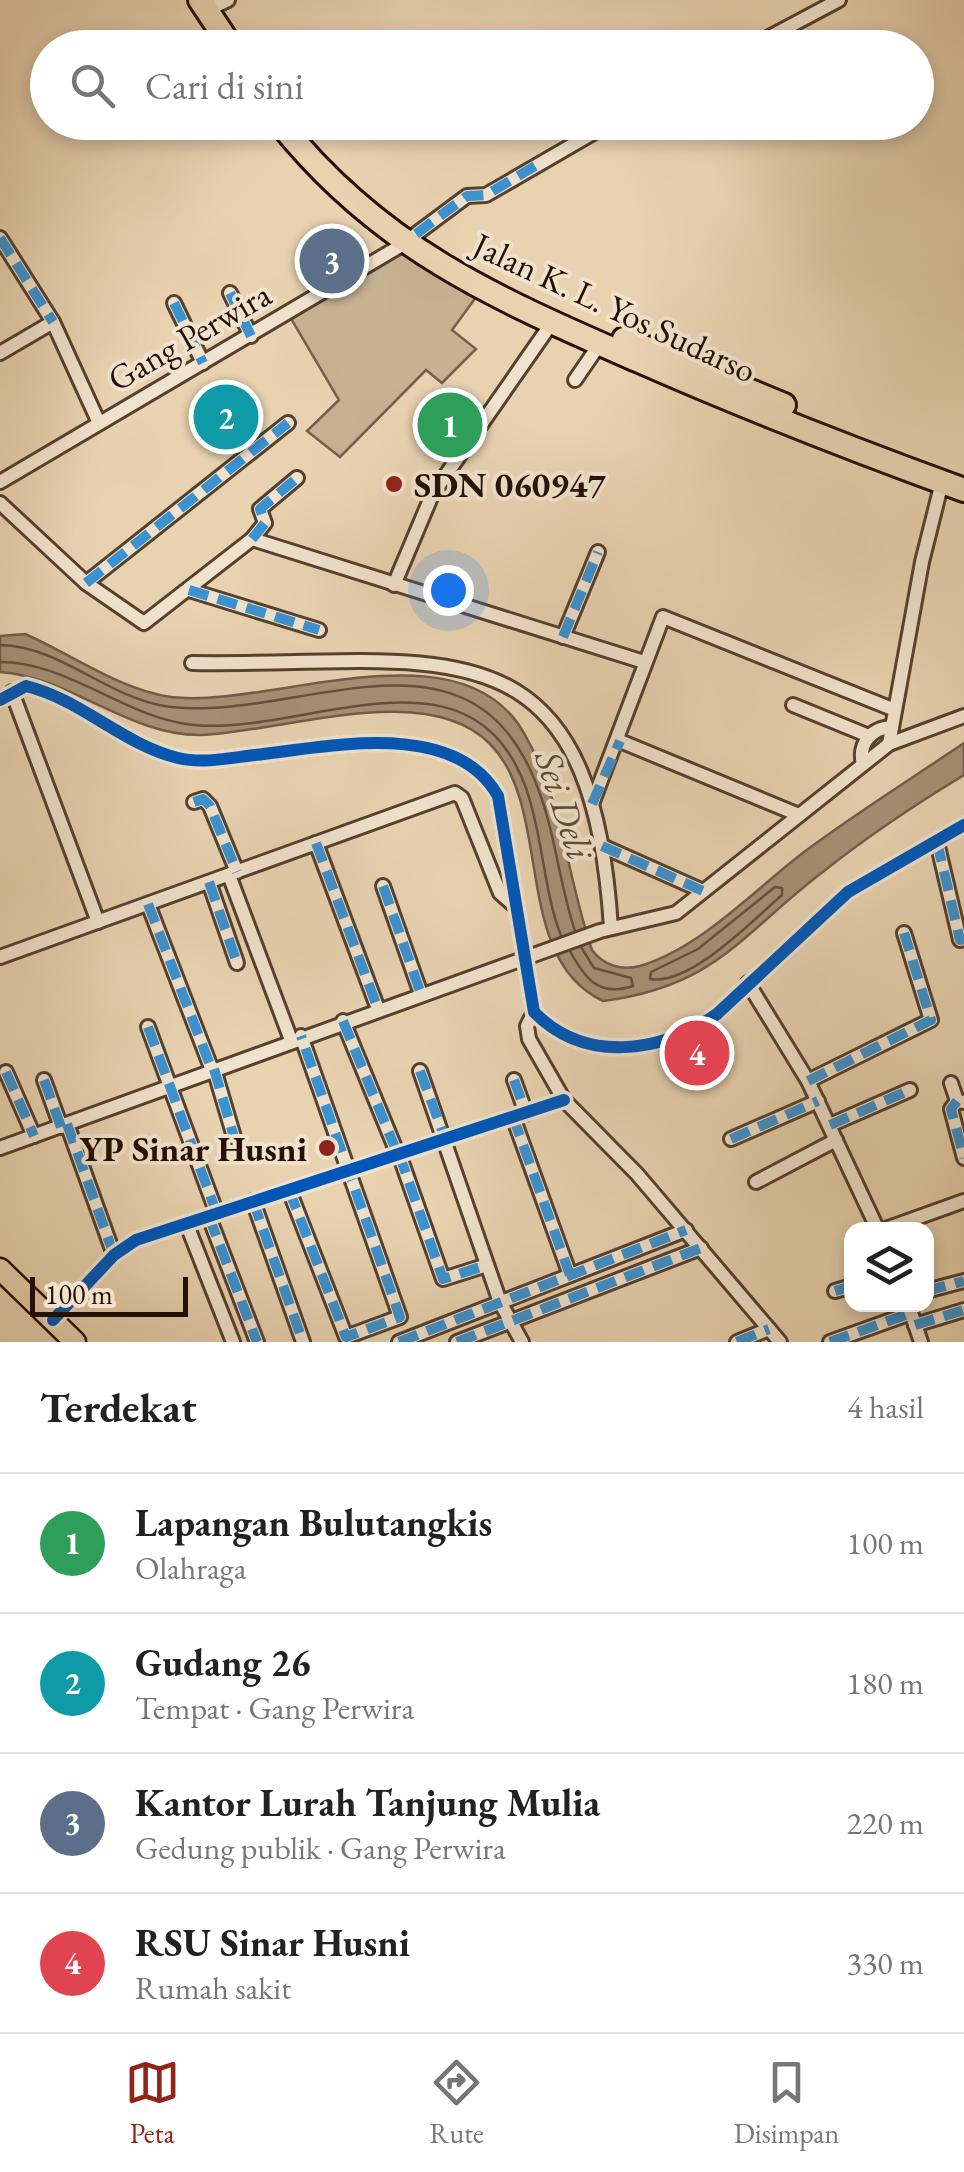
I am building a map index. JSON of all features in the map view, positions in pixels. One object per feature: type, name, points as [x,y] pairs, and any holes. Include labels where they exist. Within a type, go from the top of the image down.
[{"type":"highway","points":[[185,0],[205,30]]},
{"type":"highway","points":[[212,3],[224,30]]},
{"type":"highway","name":"Jalan K. L. Yos Sudarso","points":[[295,140],[352,200],[506,292],[957,482]]},
{"type":"highway","name":"Jalan K. L. Yos Sudarso","points":[[311,140],[412,238],[488,294],[710,393],[957,482]]},
{"type":"main road","points":[[0,1270],[75,1342]]},
{"type":"street","points":[[783,30],[839,0]]},
{"type":"street","name":"Gang Perwira","points":[[0,482],[412,238],[466,196],[486,196],[581,140]]},
{"type":"street","points":[[0,238],[53,322],[98,423]]},
{"type":"street","points":[[230,292],[250,336]]},
{"type":"street","points":[[174,303],[203,363]]},
{"type":"street","points":[[0,353],[53,322]]},
{"type":"street","points":[[394,585],[432,495],[551,324]]},
{"type":"street","points":[[575,380],[599,344]]},
{"type":"street","points":[[86,583],[288,423]]},
{"type":"street","points":[[0,503],[86,583],[141,623],[190,590],[252,539],[265,523],[260,509],[297,478]]},
{"type":"street","points":[[888,744],[922,562],[957,482]]},
{"type":"street","points":[[252,539],[644,662]]},
{"type":"street","points":[[563,637],[598,552]]},
{"type":"street","points":[[190,590],[319,630]]},
{"type":"street","points":[[592,804],[620,740],[644,662],[663,617],[895,710]]},
{"type":"street","points":[[192,663],[390,660],[478,670],[530,702],[556,726],[585,774],[602,846],[606,930]]},
{"type":"street","points":[[98,922],[6,696],[26,686],[62,696],[119,733],[183,759],[406,745],[465,761],[480,771],[498,796],[534,1012],[528,1026],[529,1038],[564,1100],[686,1230],[780,1342]]},
{"type":"street","points":[[793,705],[869,736]]},
{"type":"street","points":[[0,1148],[542,952],[606,930],[667,917],[888,744],[964,716]]},
{"type":"street","points":[[862,764],[862,748],[869,736],[892,728]]},
{"type":"street","points":[[620,740],[799,815]]},
{"type":"street","points":[[0,957],[458,793],[500,894],[516,906]]},
{"type":"street","points":[[194,802],[202,799],[210,806],[402,1314],[348,1337],[289,1190]]},
{"type":"street","points":[[534,1012],[556,1033],[575,1041],[619,1048],[653,1045],[694,1030],[848,892],[964,824]]},
{"type":"street","points":[[937,842],[960,940],[964,939]]},
{"type":"street","points":[[316,843],[378,1009]]},
{"type":"street","points":[[602,846],[703,891]]},
{"type":"street","points":[[209,882],[237,964]]},
{"type":"street","points":[[383,886],[421,994]]},
{"type":"street","points":[[148,904],[213,1070],[234,1136]]},
{"type":"street","points":[[808,1082],[931,1020],[914,951],[904,933]]},
{"type":"street","points":[[748,983],[808,1082],[876,1222]]},
{"type":"street","points":[[343,1022],[399,1154],[442,1279],[488,1264]]},
{"type":"street","points":[[148,1026],[257,1342]]},
{"type":"street","points":[[420,1071],[500,1302],[522,1342]]},
{"type":"street","points":[[6,1072],[34,1136]]},
{"type":"street","points":[[44,1080],[114,1255]]},
{"type":"street","points":[[514,1080],[520,1115],[570,1274]]},
{"type":"street","points":[[950,1082],[961,1102],[951,1104],[964,1158]]},
{"type":"street","points":[[830,1125],[910,1090]]},
{"type":"street","points":[[53,1320],[114,1255],[136,1240],[564,1100]]},
{"type":"street","points":[[732,1139],[818,1101]]},
{"type":"street","points":[[756,1182],[836,1140]]},
{"type":"street","points":[[253,1201],[303,1342]]},
{"type":"street","points":[[903,1222],[964,1201]]},
{"type":"street","points":[[187,1225],[233,1342]]},
{"type":"street","points":[[399,1342],[686,1230]]},
{"type":"street","points":[[457,1342],[700,1248]]},
{"type":"street","points":[[934,1289],[964,1280]]},
{"type":"street","points":[[835,1291],[844,1288]]},
{"type":"street","points":[[830,1342],[912,1314],[964,1310]]},
{"type":"street","points":[[912,1314],[922,1342]]},
{"type":"street","points":[[737,1342],[769,1329]]},
{"type":"shaded area","points":[[407,248],[479,293],[452,330],[476,349],[442,383],[426,370],[340,457],[307,431],[339,400],[290,317]]},
{"type":"water","points":[[25,634],[133,687],[171,697],[212,697],[361,678],[411,676],[456,682],[495,700],[524,733],[548,785],[592,950],[601,960],[619,967],[640,966],[685,946],[824,838],[964,743],[964,775],[858,845],[701,970],[642,994],[603,1001],[574,980],[556,952],[544,918],[522,805],[509,772],[490,744],[463,725],[429,715],[392,712],[312,719],[235,732],[176,733],[150,727],[52,684],[0,672],[0,636]]},
{"type":"marked path","points":[[416,234],[467,196],[486,195],[535,166]]},
{"type":"marked path","points":[[0,238],[53,322]]},
{"type":"marked path","points":[[230,293],[251,336]]},
{"type":"marked path","points":[[174,303],[203,363]]},
{"type":"marked path","points":[[86,583],[288,423]]},
{"type":"marked path","points":[[252,539],[265,523],[260,509],[297,478]]},
{"type":"marked path","points":[[563,637],[598,552]]},
{"type":"marked path","points":[[189,590],[319,630]]},
{"type":"marked path","points":[[592,804],[620,741]]},
{"type":"marked path","points":[[194,802],[203,799],[210,806],[237,872]]},
{"type":"marked path","points":[[937,842],[960,940],[964,939]]},
{"type":"marked path","points":[[316,843],[378,1009]]},
{"type":"marked path","points":[[602,846],[703,891]]},
{"type":"marked path","points":[[209,882],[237,963]]},
{"type":"marked path","points":[[383,886],[421,994]]},
{"type":"marked path","points":[[148,904],[212,1070]]},
{"type":"marked path","points":[[808,1081],[931,1020],[904,933]]},
{"type":"marked path","points":[[343,1021],[398,1155]]},
{"type":"marked path","points":[[148,1027],[217,1214]]},
{"type":"marked path","points":[[289,1190],[346,1337],[400,1317],[301,1036]]},
{"type":"marked path","points":[[214,1069],[234,1137]]},
{"type":"marked path","points":[[420,1071],[446,1141]]},
{"type":"marked path","points":[[6,1072],[34,1136]]},
{"type":"marked path","points":[[44,1080],[61,1127]]},
{"type":"marked path","points":[[514,1080],[526,1113]]},
{"type":"marked path","points":[[830,1125],[910,1090]]},
{"type":"marked path","points":[[731,1139],[818,1101]]},
{"type":"marked path","points":[[957,1101],[951,1109],[964,1158]]},
{"type":"marked path","points":[[513,1117],[570,1275]]},
{"type":"marked path","points":[[67,1124],[114,1255]]},
{"type":"marked path","points":[[399,1154],[443,1279],[487,1265]]},
{"type":"marked path","points":[[253,1201],[303,1342]]},
{"type":"marked path","points":[[209,1217],[257,1342]]},
{"type":"marked path","points":[[399,1342],[686,1230]]},
{"type":"marked path","points":[[457,1342],[701,1248]]},
{"type":"marked path","points":[[934,1289],[964,1281]]},
{"type":"marked path","points":[[835,1291],[844,1288]]},
{"type":"marked path","points":[[915,1325],[964,1310]]},
{"type":"marked path","points":[[830,1342],[911,1313]]},
{"type":"marked path","points":[[737,1342],[769,1329]]},
{"type":"cycle path","points":[[0,700],[26,686],[66,701],[138,743],[187,760],[387,743],[452,756],[478,772],[498,796],[534,1012],[554,1029],[600,1046],[648,1044],[672,1037],[717,1014],[848,892],[964,825]]},
{"type":"cycle path","points":[[53,1320],[114,1255],[136,1240],[564,1100]]},
{"type":"place","name":"Kantor Lurah Tanjung Mulia","points":[[332,261]]},
{"type":"place","name":"Gudang 26","points":[[226,417]]},
{"type":"place","name":"Lapangan Bulutangkis","points":[[450,425]]},
{"type":"place","name":"SDN 060947","points":[[394,484]]},
{"type":"place","name":"RSU Sinar Husni","points":[[697,1053]]},
{"type":"place","name":"YP Sinar Husni","points":[[327,1148]]},
{"type":"water label","name":"Sei Deli","points":[[565,805]]}]
